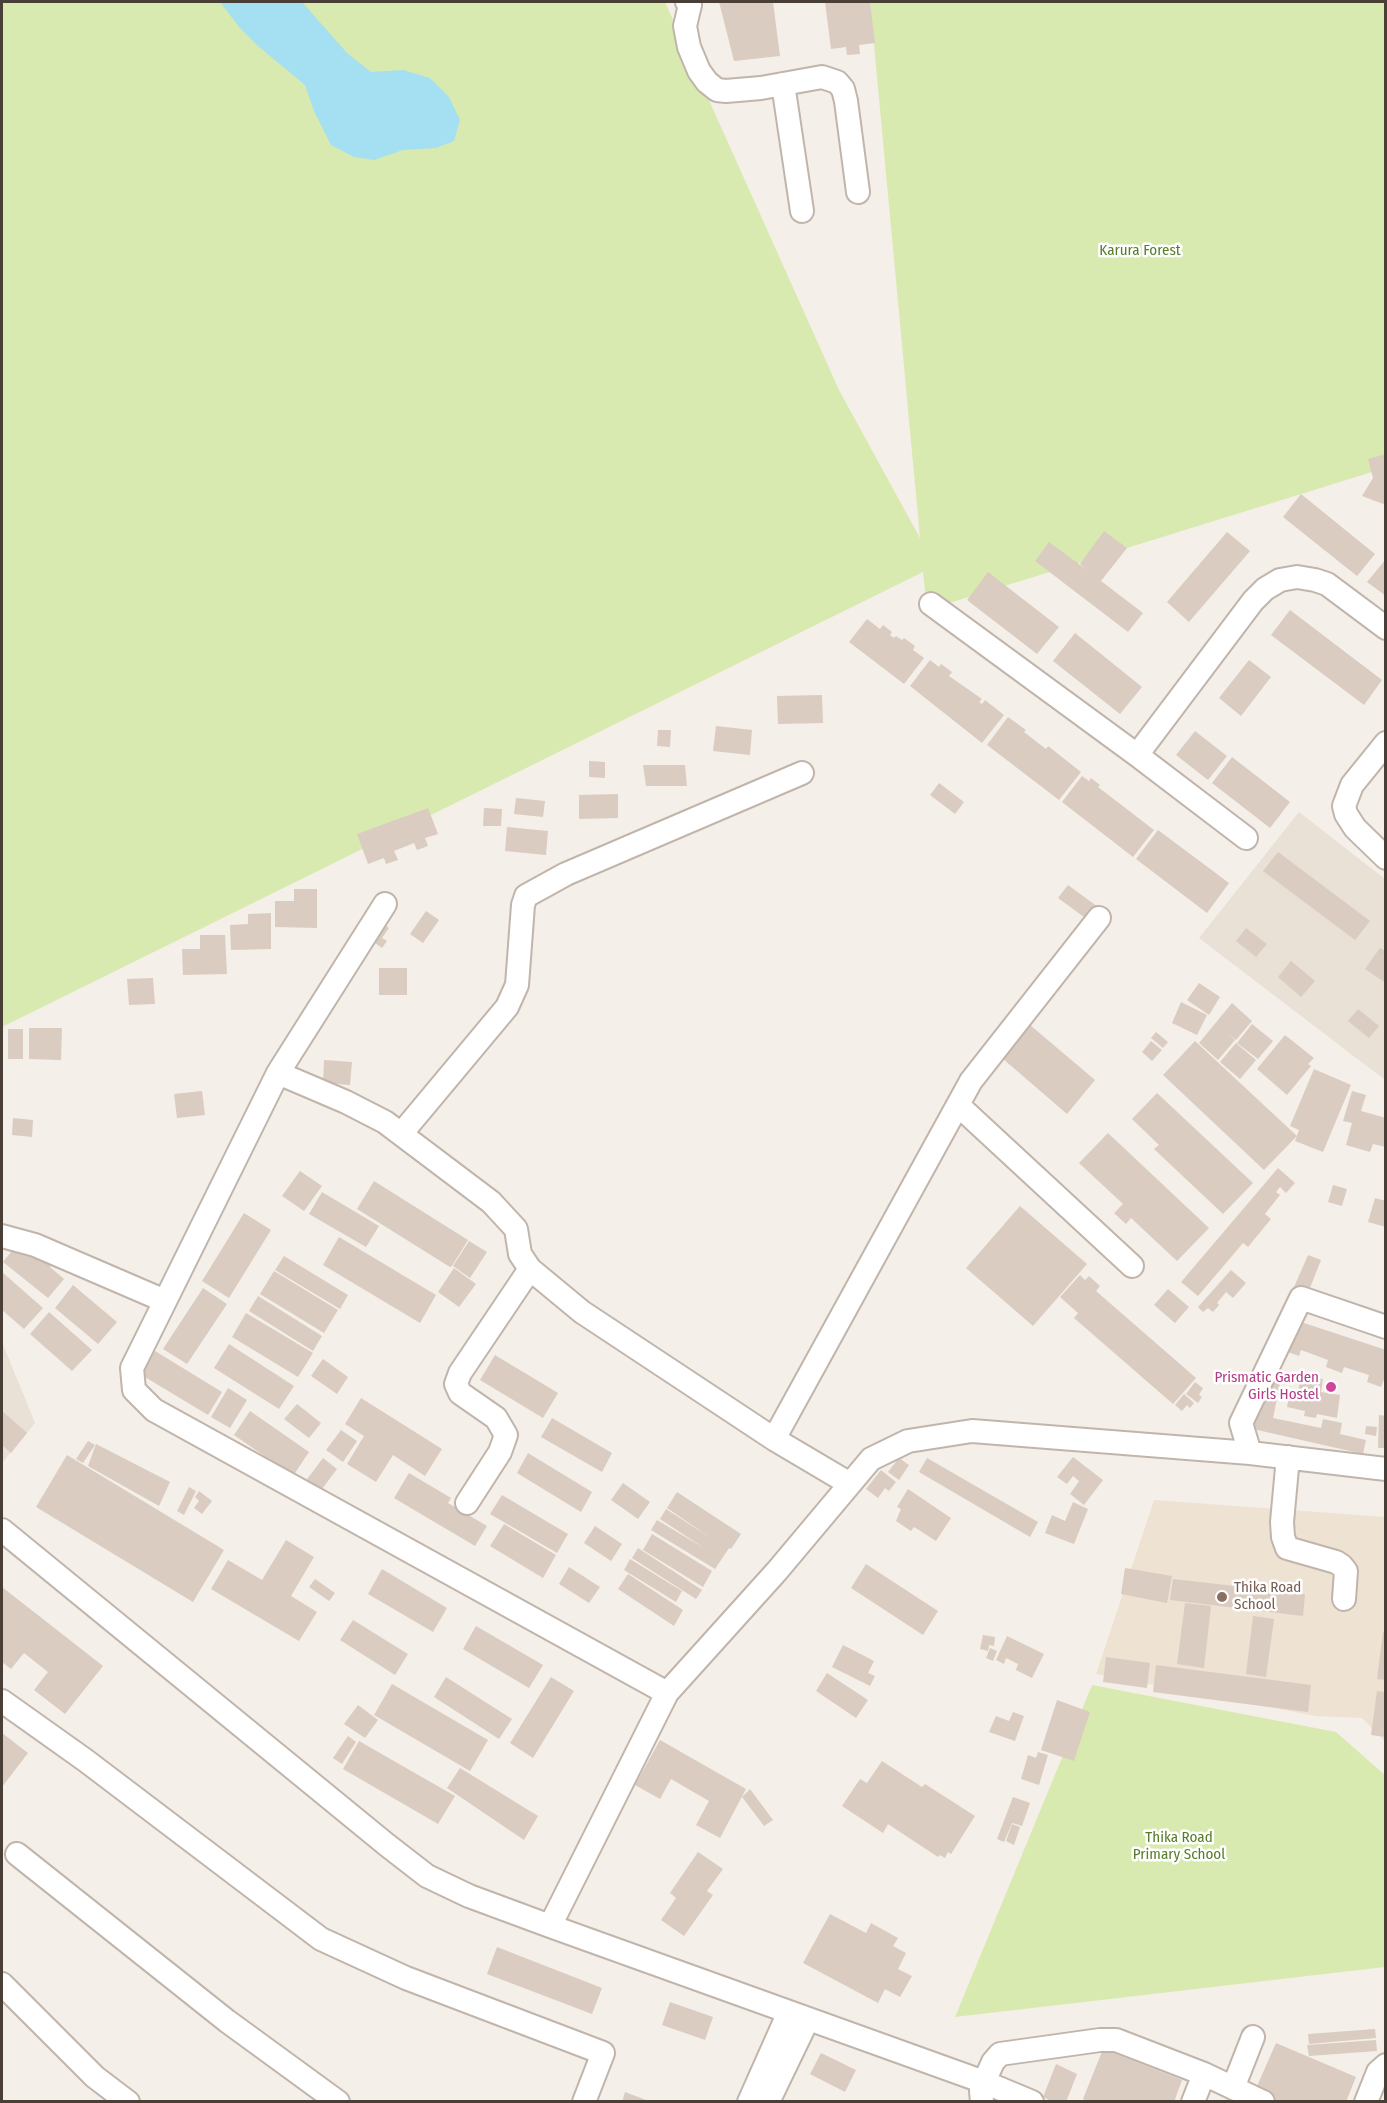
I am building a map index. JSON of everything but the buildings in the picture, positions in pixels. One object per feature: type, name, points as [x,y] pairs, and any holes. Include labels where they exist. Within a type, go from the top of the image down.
[{"type":"street","points":[[687,2],[690,5],[685,33],[699,71],[717,90],[726,92],[822,77],[837,82],[843,89],[846,101],[858,192]]},
{"type":"street","points":[[783,84],[801,211]]},
{"type":"street","points":[[1137,755],[1252,601],[1265,589],[1280,580],[1297,577],[1327,584],[1386,628]]},
{"type":"street","points":[[931,604],[1246,838]]},
{"type":"street","points":[[1386,743],[1352,785],[1344,806],[1355,828],[1386,858]]},
{"type":"street","points":[[401,1134],[507,1007],[517,985],[523,905],[526,896],[566,874],[802,773]]},
{"type":"street","points":[[385,904],[278,1073],[132,1368],[134,1390],[154,1410],[667,1693]]},
{"type":"street","points":[[774,1439],[972,1081],[1099,918]]},
{"type":"street","points":[[278,1073],[375,1115],[491,1202],[518,1234],[520,1254],[530,1269],[582,1312],[774,1439],[850,1484]]},
{"type":"street","points":[[958,1105],[1132,1266]]},
{"type":"street","points":[[2,1236],[35,1245],[165,1301]]},
{"type":"street","points":[[467,1503],[500,1452],[506,1435],[496,1418],[460,1393],[456,1384],[460,1373],[530,1269]]},
{"type":"street","points":[[1250,1453],[1241,1423],[1301,1298],[1386,1328]]},
{"type":"street","points":[[550,1926],[667,1693],[777,1571],[871,1459],[908,1441],[972,1431],[1250,1453],[1386,1469]]},
{"type":"street","points":[[1288,1457],[1282,1522],[1283,1537],[1287,1548],[1336,1562],[1342,1566],[1346,1571],[1344,1599]]},
{"type":"street","points":[[2,1530],[427,1876],[469,1896],[799,2015],[983,2092],[1032,2102]]},
{"type":"street","points":[[2,1701],[85,1760],[321,1938],[406,1978],[603,2053],[584,2102]]},
{"type":"street","points":[[17,1854],[226,2021],[338,2102]]},
{"type":"street","points":[[2,1984],[95,2078],[128,2102]]},
{"type":"street","points":[[749,2102],[799,2015]]},
{"type":"street","points":[[768,2102],[799,2015]]},
{"type":"street","points":[[1233,2088],[1253,2037]]},
{"type":"street","points":[[983,2092],[993,2062],[1000,2054],[1100,2040],[1116,2040],[1203,2074],[1263,2102]]},
{"type":"street","points":[[1366,2102],[1378,2072],[1386,2065]]},
{"type":"street","points":[[1192,2102],[1203,2074]]},
{"type":"shaded area","points":[[1299,812],[1385,879],[1385,1080],[1199,938]]},
{"type":"shaded area","points":[[2,1342],[35,1423],[2,1463]]},
{"type":"shaded area","points":[[1154,1500],[1385,1517],[1385,1742],[1362,1718],[1316,1716],[1096,1674]]},
{"type":"green space","name":"Karura Forest","points":[[2,2],[665,2],[839,390],[920,538],[870,2],[1385,2],[1385,468],[927,610],[923,572],[2,1027]]},
{"type":"green space","name":"Thika Road Primary School","points":[[1092,1685],[1336,1732],[1385,1775],[1385,1967],[955,2017]]},
{"type":"water","points":[[220,2],[302,2],[347,53],[371,72],[403,70],[430,78],[449,97],[460,120],[454,141],[436,148],[403,150],[374,160],[354,157],[331,145],[314,111],[305,85],[258,46],[240,28]]},
{"type":"place","name":"Prismatic Garden Girls Hostel","points":[[1331,1387]]},
{"type":"place","name":"Thika Road School","points":[[1222,1597]]}]
